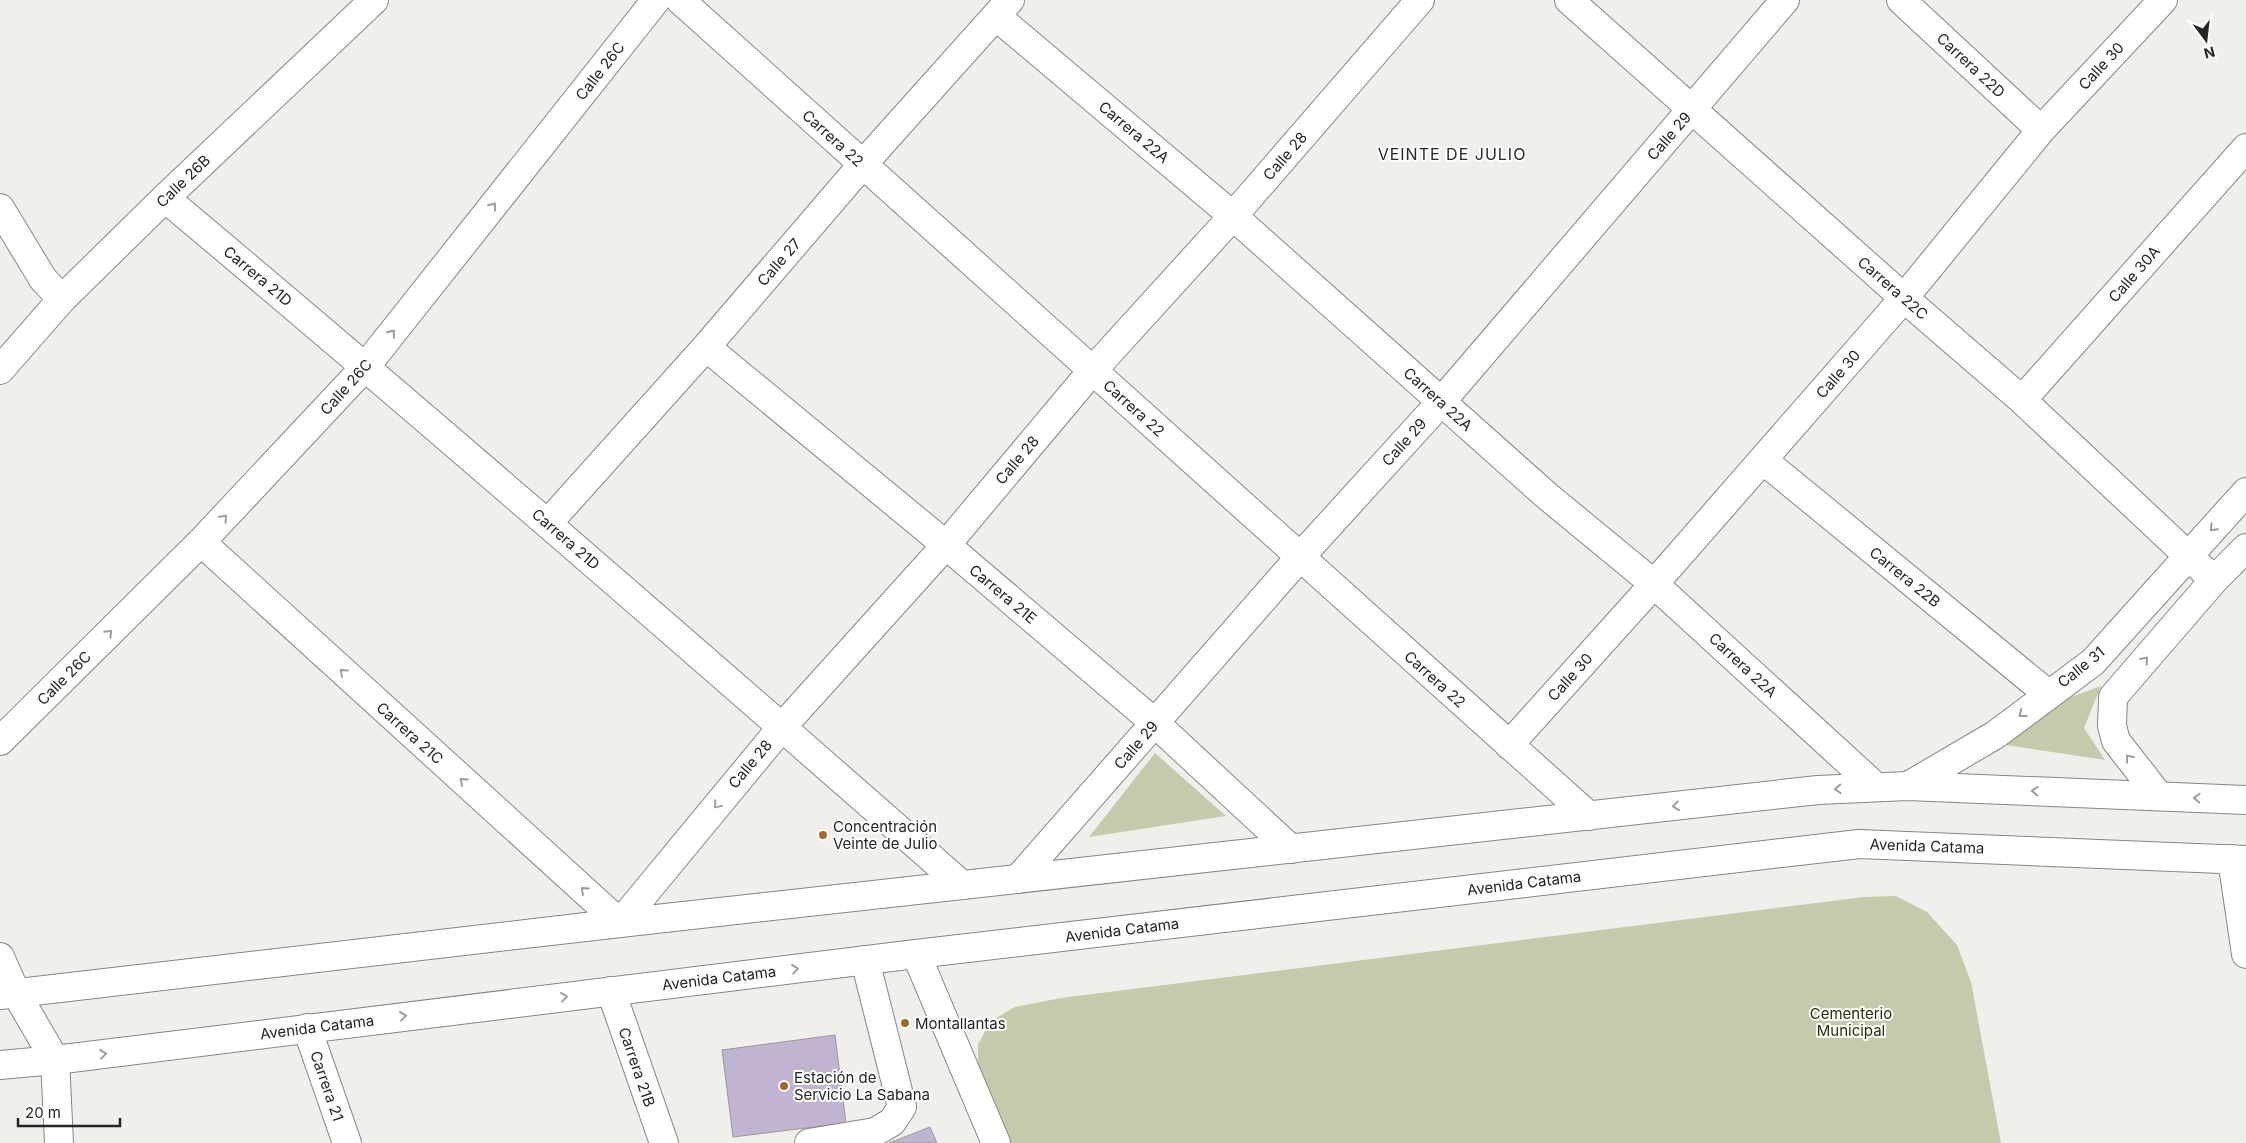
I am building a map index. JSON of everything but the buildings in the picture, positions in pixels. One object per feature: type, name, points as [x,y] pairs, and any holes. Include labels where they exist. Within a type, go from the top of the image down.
[{"type":"street","name":"Calle 26B","points":[[0,370],[62,299],[165,198],[374,0]]},
{"type":"street","name":"Calle 26C","points":[[0,741],[201,542],[366,366],[656,0]]},
{"type":"street","name":"Carrera 22","points":[[680,0],[1589,816]]},
{"type":"street","name":"Calle 28","points":[[620,923],[782,727],[946,545],[1092,371],[1233,216],[1420,0]]},
{"type":"street","name":"Carrera 22C","points":[[1569,0],[1904,298],[2022,400],[2186,556],[2214,580]]},
{"type":"street","name":"Calle 29","points":[[1018,880],[1300,557],[1441,402],[1785,0]]},
{"type":"street","name":"Carrera 22D","points":[[1901,0],[2041,130]]},
{"type":"street","name":"Calle 30","points":[[1509,745],[1654,584],[1904,298],[2041,130],[2163,0]]},
{"type":"street","name":"Calle 27","points":[[548,523],[706,347],[863,164],[1003,8]]},
{"type":"street","name":"Carrera 22A","points":[[1003,8],[1546,495],[1654,584],[1876,787]]},
{"type":"street","name":"Calle 30A","points":[[2022,400],[2246,148]]},
{"type":"street","name":"Carrera 21D","points":[[165,198],[366,366],[548,523],[962,886]]},
{"type":"street","points":[[0,208],[43,279],[62,299]]},
{"type":"street","name":"Carrera 21E","points":[[706,347],[946,545],[1155,723],[1292,849]]},
{"type":"street","name":"Carrera 22B","points":[[1763,460],[2048,694]]},
{"type":"street","name":"Calle 31","points":[[1908,786],[1995,735],[2092,662],[2246,492]]},
{"type":"street","name":"Carrera 21C","points":[[201,542],[620,923]]},
{"type":"street","points":[[2159,796],[2116,741],[2112,726],[2113,697],[2214,580],[2246,548]]},
{"type":"street","points":[[8,994],[620,923],[1818,790],[1908,786],[2246,800]]},
{"type":"street","name":"Avenida Catama","points":[[0,1065],[55,1060],[865,960],[1859,844],[2239,859]]},
{"type":"street","points":[[2239,859],[2246,954]]},
{"type":"street","points":[[916,954],[996,1143]]},
{"type":"street","points":[[0,957],[8,994],[55,1060],[59,1143]]},
{"type":"street","points":[[809,1143],[875,1132],[892,1122],[902,1107],[865,960]]},
{"type":"street","name":"Carrera 21B","points":[[611,991],[664,1143]]},
{"type":"street","name":"Carrera 21","points":[[307,1028],[347,1143]]},
{"type":"green space","points":[[2101,686],[2084,728],[2105,760],[2000,744],[2044,707]]},
{"type":"green space","points":[[1155,753],[1226,816],[1089,837]]},
{"type":"green space","name":"Cementerio Municipal","points":[[1896,896],[1927,912],[1957,945],[1971,982],[2001,1143],[1005,1143],[978,1070],[978,1044],[991,1021],[1015,1007],[1061,998],[1864,897]]},
{"type":"place","name":"Concentración Veinte de Julio","points":[[823,835]]},
{"type":"place","name":"Montallantas","points":[[905,1023]]},
{"type":"place","name":"Estación de Servicio La Sabana","points":[[784,1086]]},
{"type":"district","name":"VEINTE DE JULIO","points":[[1452,154]]}]
